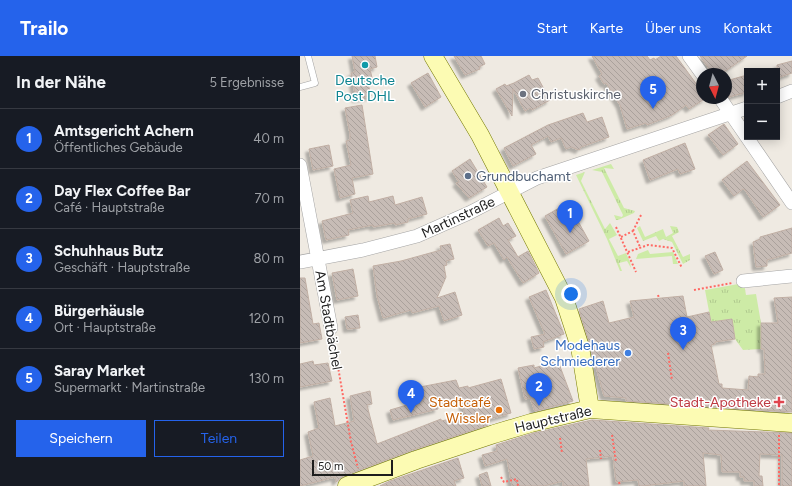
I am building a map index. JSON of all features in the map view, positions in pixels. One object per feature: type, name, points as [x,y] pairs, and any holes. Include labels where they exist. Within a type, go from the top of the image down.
[{"type":"main road","points":[[433,56],[465,108],[564,298],[580,347],[590,409]]},
{"type":"main road","name":"Hauptstraße","points":[[353,480],[501,432],[557,416],[590,409],[786,422]]},
{"type":"street","points":[[689,56],[698,68]]},
{"type":"street","points":[[780,96],[792,91]]},
{"type":"street","points":[[724,104],[792,203]]},
{"type":"street","name":"Martinstraße","points":[[300,262],[417,236],[469,213],[537,178],[744,109]]},
{"type":"street","name":"Am Stadtbächel","points":[[300,165],[331,328]]},
{"type":"street","points":[[743,281],[792,276]]},
{"type":"lane","points":[[300,87],[315,83],[308,56]]},
{"type":"path","points":[[621,237],[633,231],[641,215]]},
{"type":"path","points":[[616,227],[636,272]]},
{"type":"path","points":[[633,231],[640,247]]},
{"type":"path","points":[[628,252],[648,244],[672,248],[682,268]]},
{"type":"path","points":[[694,290],[743,281]]},
{"type":"path","name":"Am Stadtbächel","points":[[331,328],[351,442],[353,480]]},
{"type":"path","points":[[668,353],[672,380]]},
{"type":"path","points":[[779,486],[786,422]]},
{"type":"path","points":[[612,435],[616,462]]},
{"type":"path","points":[[560,438],[562,453]]},
{"type":"path","points":[[600,450],[600,459]]},
{"type":"path","points":[[501,477],[504,482],[517,479],[518,486]]},
{"type":"path","points":[[619,482],[620,486]]},
{"type":"green space","points":[[611,164],[614,169],[604,168],[624,208],[635,211],[634,213],[618,220],[616,220],[614,215],[622,217],[623,215],[602,172],[592,170]]},
{"type":"green space","points":[[585,172],[581,181],[605,229],[610,223],[617,235],[609,239],[618,256],[626,253],[631,268],[627,261],[619,263],[622,271],[620,271],[607,239],[576,175]]},
{"type":"green space","points":[[640,226],[645,237],[663,229],[666,237],[673,233],[670,226],[677,227],[679,232],[672,236],[683,257],[690,254],[690,260],[683,264],[672,242],[663,239],[659,241],[656,236],[643,241],[637,228]]},
{"type":"green space","points":[[648,250],[650,254],[673,252],[678,264],[673,264],[672,256],[636,259],[638,254]]},
{"type":"green space","points":[[744,283],[746,295],[756,294],[761,323],[761,349],[743,350],[735,339],[732,319],[711,322],[705,290]]},
{"type":"building","points":[[352,56],[375,56],[377,67],[370,69],[373,82],[368,83],[371,96],[356,99],[351,73],[355,72]]},
{"type":"building","points":[[454,56],[481,56],[485,64],[479,67],[480,69],[465,75]]},
{"type":"building","points":[[592,56],[647,56],[650,60],[654,58],[655,60],[661,56],[676,56],[696,84],[697,104],[689,109],[686,105],[672,115],[647,125],[646,123],[627,129],[620,105],[606,83],[604,84],[599,76],[602,74]]},
{"type":"building","points":[[700,56],[747,56],[730,68],[709,68]]},
{"type":"building","points":[[792,61],[792,73],[780,77],[780,68],[777,68],[777,65]]},
{"type":"building","points":[[428,73],[441,97],[425,107],[411,83]]},
{"type":"building","name":"Christuskirche","points":[[529,75],[532,80],[538,78],[550,100],[532,110],[530,108],[525,111],[513,89],[512,116],[496,89],[505,84],[506,86],[514,83]]},
{"type":"building","points":[[744,76],[744,93],[732,96],[732,79]]},
{"type":"building","points":[[362,105],[373,174],[352,178],[355,194],[340,198],[334,169],[351,165],[346,141],[350,140],[350,134],[345,108]]},
{"type":"building","points":[[583,113],[587,122],[602,117],[609,137],[581,147],[579,150],[571,147],[566,149],[561,138],[551,142],[548,136],[531,145],[536,154],[513,166],[504,148],[548,125]]},
{"type":"building","points":[[724,124],[738,144],[723,155],[708,135]]},
{"type":"building","points":[[685,143],[695,169],[680,174],[678,169],[650,180],[643,160]]},
{"type":"building","points":[[329,145],[333,166],[313,170],[309,149]]},
{"type":"building","name":"Grundbuchamt","points":[[470,159],[487,187],[469,198],[456,183],[459,182],[452,171]]},
{"type":"building","points":[[747,161],[780,205],[763,217],[745,190],[743,189],[734,196],[722,180]]},
{"type":"building","points":[[368,196],[369,202],[393,196],[395,205],[422,197],[427,214],[408,219],[408,222],[395,225],[395,223],[373,227],[373,225],[348,230],[349,235],[326,240],[322,221],[353,213],[350,200]]},
{"type":"building","points":[[568,203],[589,241],[566,254],[545,216]]},
{"type":"building","points":[[499,218],[503,226],[508,223],[516,236],[508,240],[518,257],[528,251],[539,273],[523,283],[507,257],[504,260],[494,243],[488,246],[478,230]]},
{"type":"building","points":[[792,228],[792,253],[767,260],[767,266],[756,267],[753,242],[760,239],[760,237]]},
{"type":"building","points":[[450,244],[454,259],[446,261],[447,265],[444,266],[446,277],[437,298],[455,292],[462,315],[444,321],[439,306],[412,313],[411,310],[383,318],[377,296],[373,266],[401,261],[441,250],[440,246]]},
{"type":"building","points":[[715,252],[723,270],[714,274],[705,256]]},
{"type":"building","points":[[353,269],[358,296],[337,300],[332,273]]},
{"type":"building","points":[[300,278],[305,278],[313,324],[319,323],[322,339],[300,343]]},
{"type":"building","points":[[546,290],[564,334],[543,342],[544,347],[534,349],[531,337],[545,334],[529,297]]},
{"type":"building","points":[[683,296],[687,317],[709,312],[711,322],[732,319],[735,339],[715,342],[715,344],[711,345],[719,384],[722,384],[722,388],[748,390],[749,376],[758,377],[758,374],[765,374],[764,349],[761,349],[761,323],[778,323],[774,298],[792,297],[792,412],[626,401],[626,398],[604,396],[579,309],[603,301],[609,323],[634,317],[630,301]]},
{"type":"building","points":[[358,315],[360,328],[347,329],[345,317]]},
{"type":"building","points":[[313,361],[314,365],[328,363],[332,381],[300,387],[300,364]]},
{"type":"building","points":[[558,361],[573,401],[535,411],[530,398],[525,399],[518,368],[534,365],[534,368]]},
{"type":"building","points":[[501,379],[511,413],[486,420],[488,425],[412,450],[343,476],[336,482],[335,477],[300,486],[300,460],[313,456],[308,432],[319,428],[314,402],[330,398],[335,426],[354,421],[350,396],[370,391],[372,404],[367,405],[377,444],[441,419],[441,421],[465,416],[461,397],[437,403],[438,409],[393,420],[390,410],[424,400],[420,387],[456,380],[459,388],[468,386],[468,388]]},
{"type":"building","points":[[592,420],[709,428],[708,430],[792,433],[792,486],[782,486],[782,455],[760,454],[759,476],[762,476],[763,486],[754,486],[754,481],[744,481],[744,477],[740,477],[740,472],[722,472],[721,455],[703,453],[706,486],[684,486],[684,481],[643,486],[639,486],[638,480],[616,482],[613,456],[586,459],[589,486],[563,486],[563,481],[544,486],[512,486],[507,459],[485,466],[482,455],[497,451],[496,445],[534,433]]},
{"type":"building","points":[[458,458],[464,478],[454,481],[456,486],[380,486],[390,481]]},
{"type":"building","points":[[487,472],[491,486],[482,486],[479,475]]},
{"type":"place","name":"Deutsche Post DHL","points":[[365,65]]},
{"type":"place","name":"Christuskirche","points":[[523,94]]},
{"type":"place","name":"Saray Market","points":[[653,109]]},
{"type":"place","name":"Grundbuchamt","points":[[468,176]]},
{"type":"place","name":"Amtsgericht Achern","points":[[570,233]]},
{"type":"place","name":"Schuhhaus Butz","points":[[683,350]]},
{"type":"place","name":"Modehaus Schmiederer","points":[[628,353]]},
{"type":"place","name":"Stadt-Apotheke","points":[[779,402]]},
{"type":"place","name":"Day Flex Coffee Bar","points":[[539,406]]},
{"type":"place","name":"Stadtcafé Wissler","points":[[499,410]]},
{"type":"place","name":"Bürgerhäusle","points":[[411,413]]}]
